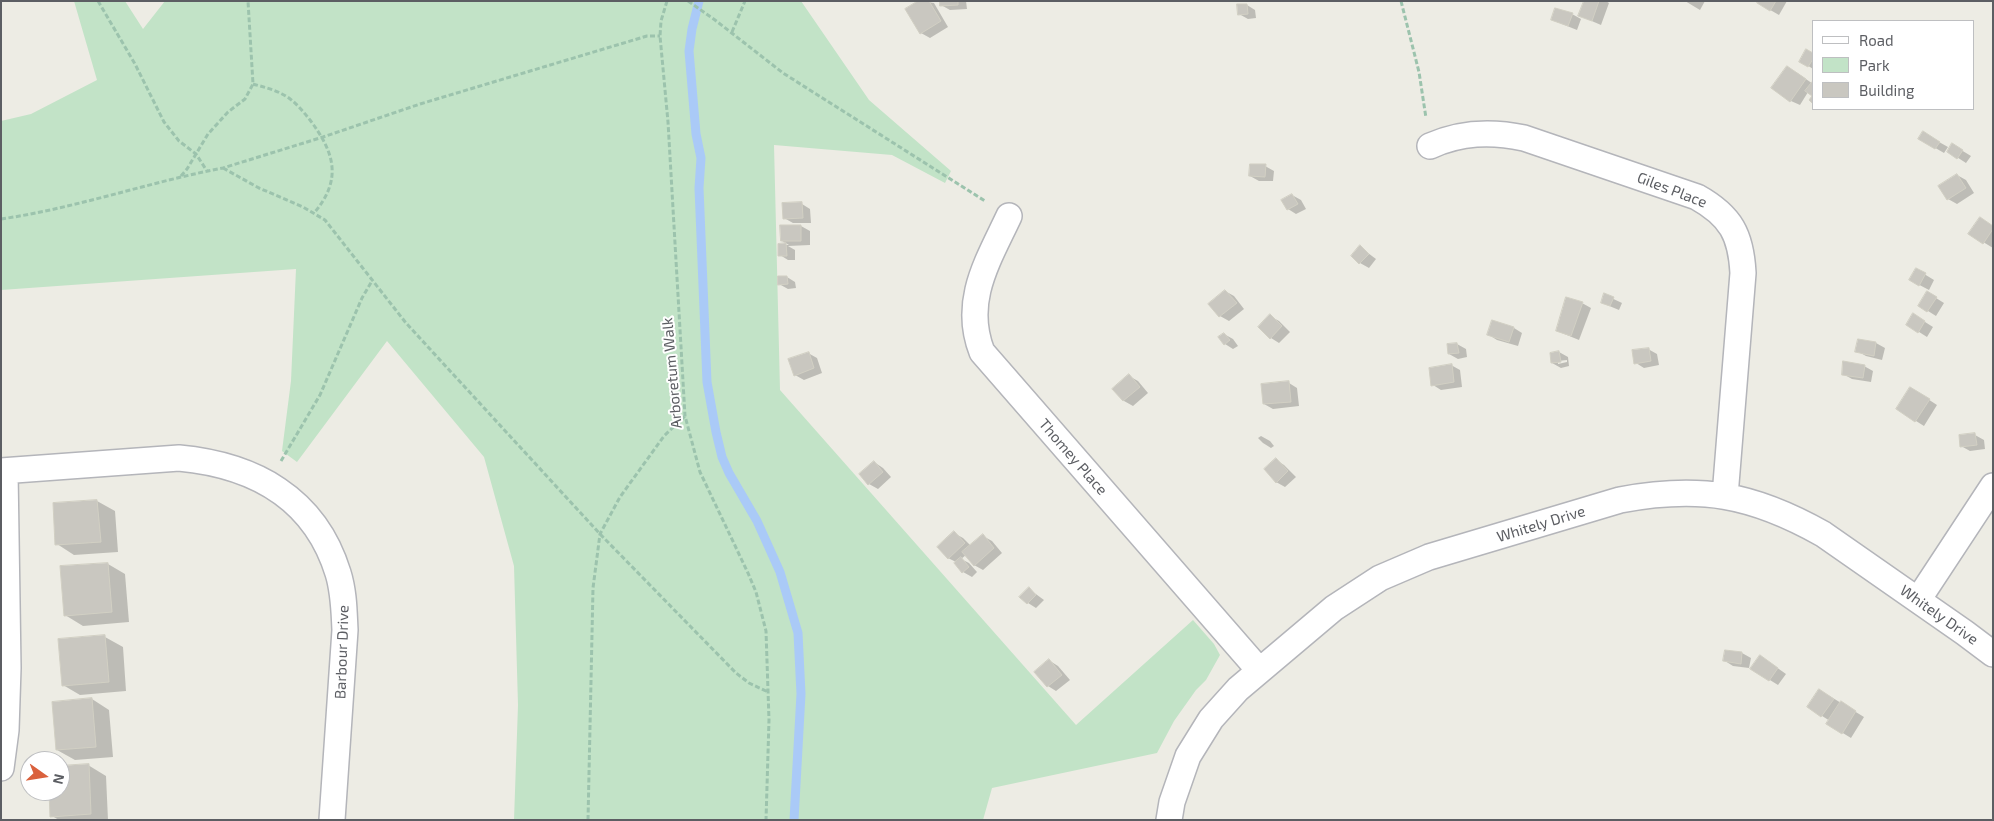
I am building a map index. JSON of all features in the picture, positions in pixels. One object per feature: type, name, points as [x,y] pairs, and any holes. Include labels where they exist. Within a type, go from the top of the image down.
[{"type":"street","name":"Giles Place","points":[[1430,146],[1457,136],[1473,133],[1506,134],[1524,138],[1697,197],[1720,212],[1731,224],[1738,238],[1742,255],[1743,273],[1726,496]]},
{"type":"street","name":"Thomey Place","points":[[1009,216],[983,274],[976,295],[974,324],[982,352],[1259,670]]},
{"type":"street","name":"Barbour Drive","points":[[3,471],[179,458],[225,465],[248,472],[268,482],[302,510],[329,550],[338,574],[344,600],[345,630],[332,820]]},
{"type":"street","points":[[1,768],[6,730],[8,668],[3,471]]},
{"type":"street","points":[[1918,600],[1993,486]]},
{"type":"street","name":"Whitely Drive","points":[[1169,820],[1179,777],[1188,756],[1199,736],[1224,704],[1259,670],[1319,620],[1356,593],[1380,578],[1429,557],[1620,500],[1694,492],[1726,496],[1756,504],[1799,520],[1824,534],[1993,654]]},
{"type":"path","points":[[98,1],[135,64],[164,122],[179,141],[196,154],[206,171]]},
{"type":"path","points":[[180,176],[208,134],[228,112],[245,99],[253,84],[248,1]]},
{"type":"path","name":"Arboretum Walk","points":[[667,1],[661,20],[660,36],[668,122],[685,416],[700,472],[756,592],[766,631],[768,692],[766,820]]},
{"type":"path","points":[[688,1],[716,20],[783,72],[1009,216]]},
{"type":"path","points":[[732,32],[745,1]]},
{"type":"path","points":[[1401,1],[1423,92],[1430,146]]},
{"type":"path","points":[[1,219],[62,208],[180,176],[223,168],[515,75],[647,36],[660,36]]},
{"type":"path","points":[[253,84],[271,89],[289,98],[303,111],[323,137],[329,150],[332,176],[327,195],[314,212]]},
{"type":"path","points":[[223,168],[259,188],[314,212],[329,225],[406,322],[600,534],[730,668],[749,683],[768,692]]},
{"type":"path","points":[[268,482],[320,394],[362,298],[372,281]]},
{"type":"path","points":[[588,820],[593,588],[600,534],[620,496],[664,436],[685,416]]},
{"type":"green space","points":[[74,1],[125,1],[143,29],[165,1],[801,1],[869,100],[951,171],[945,183],[892,155],[774,145],[780,390],[1076,725],[1193,620],[1214,644],[1220,655],[1206,680],[1196,690],[1174,721],[1157,753],[992,788],[983,820],[514,820],[518,705],[514,566],[484,457],[387,341],[297,462],[282,451],[291,381],[296,269],[1,290],[1,121],[31,114],[97,80]]},
{"type":"building","points":[[918,1],[929,1],[941,21],[920,34],[905,9]]},
{"type":"building","points":[[940,1],[958,1],[958,5],[940,6]]},
{"type":"building","points":[[1584,1],[1599,1],[1592,21],[1578,16]]},
{"type":"building","points":[[1758,1],[1776,1],[1770,11],[1757,3]]},
{"type":"building","points":[[1237,4],[1247,4],[1248,14],[1238,15]]},
{"type":"building","points":[[1555,8],[1573,13],[1568,26],[1551,20]]},
{"type":"building","points":[[1806,49],[1812,52],[1812,61],[1808,67],[1799,62]]},
{"type":"building","points":[[1787,66],[1806,79],[1790,102],[1771,88]]},
{"type":"building","points":[[1812,82],[1812,96],[1805,91]]},
{"type":"building","points":[[1923,131],[1940,142],[1935,149],[1918,139]]},
{"type":"building","points":[[1952,143],[1963,150],[1957,159],[1947,152]]},
{"type":"building","points":[[1250,164],[1266,164],[1265,177],[1249,176]]},
{"type":"building","points":[[1957,174],[1966,188],[1947,200],[1938,186]]},
{"type":"building","points":[[1292,194],[1298,204],[1287,210],[1281,200]]},
{"type":"building","points":[[802,202],[803,218],[783,219],[782,203]]},
{"type":"building","points":[[1980,217],[1993,226],[1983,244],[1968,234]]},
{"type":"building","points":[[780,225],[801,225],[801,241],[781,241]]},
{"type":"building","points":[[786,243],[787,256],[778,256],[778,244]]},
{"type":"building","points":[[1360,245],[1369,254],[1359,264],[1351,256]]},
{"type":"building","points":[[1916,268],[1926,273],[1919,286],[1909,280]]},
{"type":"building","points":[[778,276],[787,276],[788,284],[778,285]]},
{"type":"building","points":[[1225,290],[1237,303],[1219,317],[1208,304]]},
{"type":"building","points":[[1927,291],[1937,297],[1927,312],[1918,306]]},
{"type":"building","points":[[1604,293],[1614,297],[1610,306],[1601,303]]},
{"type":"building","points":[[1566,297],[1583,302],[1571,336],[1556,331]]},
{"type":"building","points":[[1913,313],[1925,321],[1918,333],[1906,325]]},
{"type":"building","points":[[1270,314],[1282,326],[1270,339],[1258,327]]},
{"type":"building","points":[[1492,320],[1514,327],[1509,342],[1487,335]]},
{"type":"building","points":[[1224,333],[1230,340],[1224,345],[1218,337]]},
{"type":"building","points":[[1858,339],[1876,342],[1874,356],[1855,352]]},
{"type":"building","points":[[1457,343],[1459,353],[1448,354],[1447,344]]},
{"type":"building","points":[[1649,348],[1651,361],[1634,364],[1632,350]]},
{"type":"building","points":[[1559,351],[1561,362],[1551,363],[1550,353]]},
{"type":"building","points":[[809,352],[814,368],[794,376],[788,359]]},
{"type":"building","points":[[1843,361],[1865,365],[1863,378],[1842,375]]},
{"type":"building","points":[[1452,364],[1454,382],[1431,386],[1429,368]]},
{"type":"building","points":[[1129,374],[1140,387],[1123,401],[1112,389]]},
{"type":"building","points":[[1289,381],[1291,402],[1263,404],[1261,384]]},
{"type":"building","points":[[1910,387],[1930,399],[1915,422],[1896,409]]},
{"type":"building","points":[[1975,433],[1977,445],[1960,447],[1959,435]]},
{"type":"building","points":[[1276,458],[1288,471],[1276,483],[1264,469]]},
{"type":"building","points":[[874,461],[883,472],[868,485],[859,474]]},
{"type":"building","points":[[97,500],[101,542],[55,545],[53,503]]},
{"type":"building","points":[[954,531],[965,543],[948,559],[937,547]]},
{"type":"building","points":[[983,534],[994,548],[974,566],[962,552]]},
{"type":"building","points":[[961,557],[969,567],[962,573],[954,563]]},
{"type":"building","points":[[108,563],[112,612],[64,616],[60,566]]},
{"type":"building","points":[[1029,587],[1036,595],[1027,604],[1019,597]]},
{"type":"building","points":[[105,635],[109,682],[62,686],[58,639]]},
{"type":"building","points":[[1725,650],[1742,652],[1741,664],[1723,661]]},
{"type":"building","points":[[1760,655],[1778,668],[1769,681],[1750,669]]},
{"type":"building","points":[[1049,659],[1062,675],[1047,687],[1034,672]]},
{"type":"building","points":[[1819,689],[1834,699],[1821,717],[1807,707]]},
{"type":"building","points":[[92,698],[96,747],[56,750],[52,702]]},
{"type":"building","points":[[1841,701],[1856,711],[1842,734],[1826,724]]},
{"type":"building","points":[[89,764],[91,814],[50,817],[49,801],[70,801],[70,765]]},
{"type":"waterway","points":[[699,1],[689,51],[696,134],[701,158],[699,188],[707,382],[722,457],[729,473],[757,521],[780,572],[798,633],[801,694],[794,820]]}]
